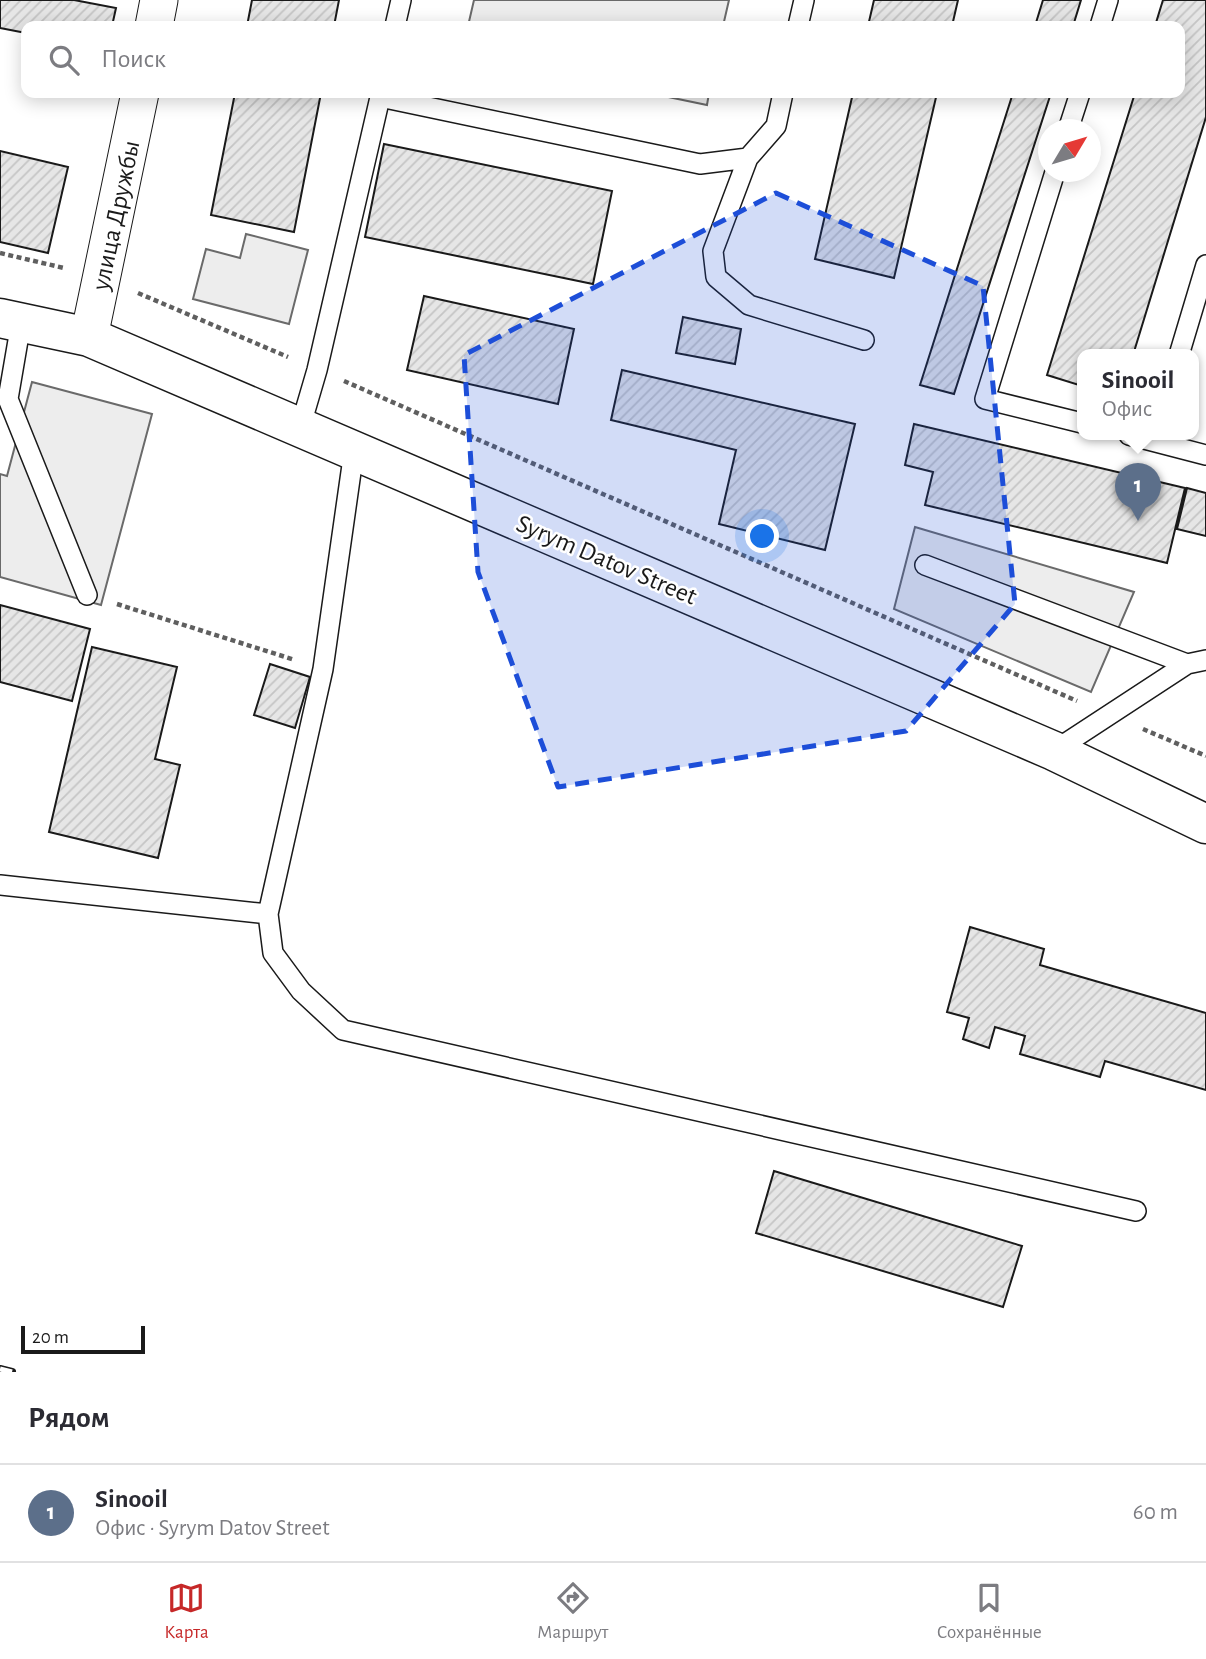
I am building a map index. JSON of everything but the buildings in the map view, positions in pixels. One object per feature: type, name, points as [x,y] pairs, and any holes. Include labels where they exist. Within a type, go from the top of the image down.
[{"type":"main road","name":"Syrym Datov Street","points":[[10,321],[89,337],[1054,751],[1206,824]]},
{"type":"street","points":[[155,21],[159,0]]},
{"type":"street","name":"улица Дружбы","points":[[89,337],[139,98]]},
{"type":"lane","points":[[396,21],[401,0]]},
{"type":"lane","points":[[799,21],[804,0]]},
{"type":"lane","points":[[1102,21],[1108,0]]},
{"type":"lane","points":[[300,428],[317,370],[380,98]]},
{"type":"lane","points":[[395,98],[700,164],[748,158]]},
{"type":"lane","points":[[782,98],[776,126],[748,158],[713,251],[716,277],[749,305],[864,340]]},
{"type":"lane","points":[[1072,119],[1078,98]]},
{"type":"lane","points":[[1052,182],[985,399],[1077,422]]},
{"type":"lane","points":[[1181,349],[1206,265]]},
{"type":"lane","points":[[10,321],[8,399],[87,595]]},
{"type":"lane","points":[[1160,440],[1206,455]]},
{"type":"lane","points":[[354,451],[323,669],[268,914],[273,953],[301,991],[343,1031],[1136,1211]]},
{"type":"lane","points":[[925,565],[1196,662]]},
{"type":"lane","points":[[1054,751],[1196,662]]},
{"type":"lane","points":[[0,885],[268,914]]},
{"type":"path","points":[[0,253],[102,277],[1206,756]]},
{"type":"path","points":[[87,595],[323,669]]},
{"type":"highlighted area","points":[[776,193],[983,286],[1015,604],[906,731],[558,787],[478,572],[464,355]]},
{"type":"shaded area","points":[[474,0],[729,0],[724,21],[469,21]]},
{"type":"shaded area","points":[[673,98],[708,98],[707,105]]},
{"type":"shaded area","points":[[246,234],[308,250],[289,324],[193,299],[206,249],[240,258]]},
{"type":"shaded area","points":[[32,382],[152,414],[101,605],[0,577],[0,474],[7,476]]},
{"type":"shaded area","points":[[915,527],[1134,592],[1091,692],[894,609]]},
{"type":"railway","points":[[0,1369],[12,1372]]},
{"type":"place","name":"Sinooil","points":[[1138,521]]}]
